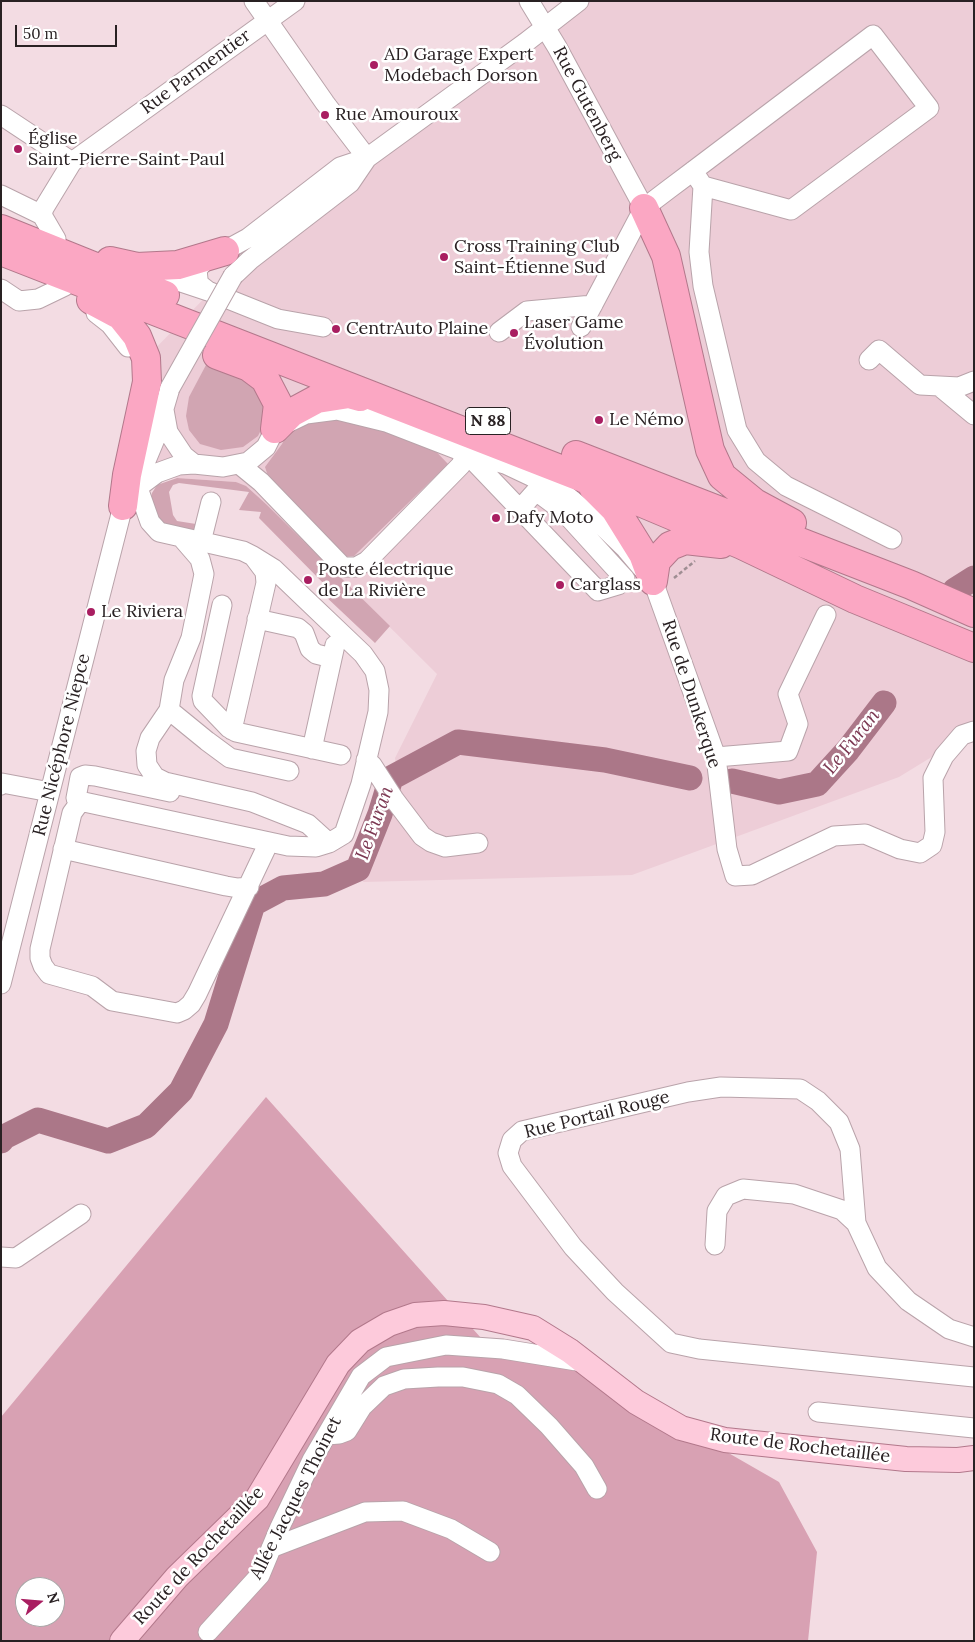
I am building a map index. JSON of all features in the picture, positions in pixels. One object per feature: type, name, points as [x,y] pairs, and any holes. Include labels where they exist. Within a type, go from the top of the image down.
[{"type":"highway","points":[[644,208],[666,256],[710,450],[722,476],[755,503],[911,585]]},
{"type":"highway","points":[[1,228],[32,229],[114,263],[137,267],[229,264]]},
{"type":"highway","name":"N 88","points":[[1,228],[257,332],[911,585],[974,613]]},
{"type":"highway","points":[[9,254],[65,286],[137,336],[146,358],[147,382],[127,475],[135,492]]},
{"type":"highway","name":"N 88","points":[[9,254],[583,478],[742,545],[855,599],[974,648]]},
{"type":"highway","points":[[109,315],[249,367],[265,380],[317,399]]},
{"type":"highway","points":[[265,380],[278,404],[276,429]]},
{"type":"highway","points":[[276,429],[291,413],[317,399],[349,394],[396,405]]},
{"type":"highway","points":[[583,478],[616,508],[643,554],[655,587]]},
{"type":"highway","points":[[655,587],[656,561],[670,546],[686,540],[742,545]]},
{"type":"main road","name":"Route de Rochetaillée","points":[[122,1641],[176,1577],[257,1499],[338,1364],[360,1341],[389,1324],[415,1315],[444,1313],[484,1317],[533,1328],[585,1362],[636,1402],[681,1428],[725,1440],[906,1459],[958,1460],[974,1458]]},
{"type":"street","points":[[254,1],[366,158]]},
{"type":"street","name":"Rue Parmentier","points":[[42,215],[44,208],[72,162],[295,1]]},
{"type":"street","name":"Rue Gutenberg","points":[[529,1],[557,47],[644,208]]},
{"type":"street","points":[[193,797],[85,775],[80,777],[76,798],[80,802],[288,846],[316,847],[329,843],[344,834],[361,784],[371,767],[378,712],[379,690],[374,671],[363,654],[274,569],[243,551],[159,532],[150,522],[135,492],[155,439],[170,388],[229,264],[248,238],[340,167],[366,158],[545,28],[579,1]]},
{"type":"street","points":[[581,327],[644,208],[698,178],[873,35],[929,108],[791,210],[698,178]]},
{"type":"street","points":[[1,114],[72,162]]},
{"type":"street","points":[[208,291],[199,284],[197,269],[204,262],[229,264],[250,260],[350,183],[366,158]]},
{"type":"street","points":[[698,178],[699,252],[703,286],[737,430],[756,461],[786,486],[892,539]]},
{"type":"street","points":[[1,196],[42,215],[56,239]]},
{"type":"street","points":[[137,267],[208,291],[278,319],[323,327]]},
{"type":"street","points":[[1,290],[19,301],[38,299],[65,286]]},
{"type":"street","points":[[499,332],[527,311],[593,305]]},
{"type":"street","points":[[869,360],[879,350],[920,385],[959,388],[974,381]]},
{"type":"street","points":[[939,386],[974,415]]},
{"type":"street","points":[[164,409],[168,432],[184,456],[194,464]]},
{"type":"street","name":"Rue de Dunkerque","points":[[276,429],[306,414],[337,410],[386,422],[466,453],[505,464],[560,490],[595,518],[620,543],[655,587],[716,758],[727,849],[736,876],[752,875],[834,836],[865,834],[900,849],[920,853],[932,846],[935,832],[933,778],[944,756],[962,735],[974,731]]},
{"type":"street","points":[[135,492],[157,474],[179,465],[194,464],[223,467],[248,462],[266,448],[276,429]]},
{"type":"street","points":[[135,492],[162,451],[168,432]]},
{"type":"street","points":[[239,464],[261,482],[343,567],[356,567],[367,561],[461,466],[466,453],[598,591],[618,586],[625,580],[563,511],[536,491],[520,509]]},
{"type":"street","name":"Rue Nicéphore Niepce","points":[[1,984],[50,792],[135,492]]},
{"type":"street","points":[[201,542],[211,502]]},
{"type":"street","points":[[181,537],[200,559],[204,574],[201,596],[191,638],[174,680],[169,710],[150,738],[146,751],[147,765],[155,777],[165,782],[252,802],[308,824],[329,843]]},
{"type":"street","points":[[232,730],[266,579],[265,572],[252,556]]},
{"type":"street","points":[[222,605],[202,696],[203,701],[236,732],[341,755]]},
{"type":"street","points":[[716,758],[788,751],[798,724],[788,694],[826,615]]},
{"type":"street","points":[[257,618],[298,628],[304,633],[310,649],[316,654],[334,651],[312,749]]},
{"type":"street","points":[[169,710],[230,758],[289,771]]},
{"type":"street","points":[[371,767],[422,836],[431,842],[445,847],[478,844]]},
{"type":"street","points":[[1,785],[2,783],[50,792]]},
{"type":"street","points":[[80,802],[72,813],[40,949],[40,958],[48,974],[92,986],[112,1001],[177,1013],[191,1004],[198,994],[269,842]]},
{"type":"street","points":[[63,849],[226,886],[238,888],[249,886]]},
{"type":"street","name":"Rue Portail Rouge","points":[[974,1338],[949,1328],[908,1302],[877,1268],[856,1222],[850,1149],[839,1122],[818,1100],[800,1089],[721,1087],[688,1092],[522,1131],[512,1140],[508,1153],[512,1166],[573,1247],[615,1292],[672,1343],[699,1348],[974,1377]]},
{"type":"street","points":[[715,1245],[717,1210],[726,1196],[743,1189],[794,1194],[842,1210],[856,1222]]},
{"type":"street","points":[[1,1257],[16,1258],[82,1214]]},
{"type":"street","name":"Allée Jacques Thoinet","points":[[208,1632],[260,1575],[312,1460],[361,1376],[386,1357],[446,1345],[503,1349],[585,1362]]},
{"type":"street","points":[[327,1435],[347,1431],[362,1407],[384,1386],[404,1379],[463,1377],[498,1384],[517,1395],[550,1426],[584,1466],[597,1490]]},
{"type":"street","points":[[818,1412],[974,1428]]},
{"type":"street","points":[[271,1548],[365,1512],[403,1511],[451,1529],[490,1552]]},
{"type":"path","points":[[655,587],[668,588],[670,582],[698,558]]},
{"type":"shaded area","points":[[563,1],[974,1],[974,731],[899,777],[632,875],[363,882],[398,778],[395,758],[437,674],[266,504],[236,482],[177,478],[117,480],[146,358],[308,192]]},
{"type":"shaded area","points":[[206,365],[243,376],[263,397],[267,418],[258,436],[243,447],[221,450],[200,444],[189,430],[186,416],[189,397]]},
{"type":"shaded area","points":[[333,416],[425,440],[448,464],[354,556],[343,557],[270,482],[265,467],[282,444],[291,426]]},
{"type":"shaded area","points":[[177,478],[236,482],[246,486],[390,626],[375,643],[323,594],[328,588],[259,518],[261,512],[239,510],[249,492],[179,483],[173,485],[169,492],[173,515],[177,521],[198,526],[194,532],[163,528],[154,515],[152,493],[157,485]]},
{"type":"shaded area","points":[[266,1097],[481,1338],[603,1381],[779,1482],[817,1552],[808,1641],[1,1641],[1,1417]]},
{"type":"waterway","name":"Le Furan","points":[[955,590],[974,578]]},
{"type":"waterway","name":"Le Furan","points":[[732,781],[779,792],[817,784],[848,750],[884,703]]},
{"type":"waterway","name":"Le Furan","points":[[1,1141],[4,1137],[38,1120],[108,1141],[146,1126],[181,1091],[216,1024],[253,904],[283,888],[324,884],[358,869],[380,814],[391,778],[458,742],[605,760],[690,778]]},
{"type":"place","name":"AD Garage Expert Modebach Dorson","points":[[374,65]]},
{"type":"place","name":"Rue Amouroux","points":[[325,115]]},
{"type":"place","name":"Église Saint-Pierre-Saint-Paul","points":[[18,149]]},
{"type":"place","name":"Cross Training Club Saint-Étienne Sud","points":[[444,257]]},
{"type":"place","name":"CentrAuto Plaine","points":[[336,329]]},
{"type":"place","name":"Laser Game Évolution","points":[[514,333]]},
{"type":"place","name":"Le Némo","points":[[599,420]]},
{"type":"place","name":"Dafy Moto","points":[[496,518]]},
{"type":"place","name":"Poste électrique de La Rivière","points":[[308,580]]},
{"type":"place","name":"Carglass","points":[[560,585]]},
{"type":"place","name":"Le Riviera","points":[[91,612]]}]
